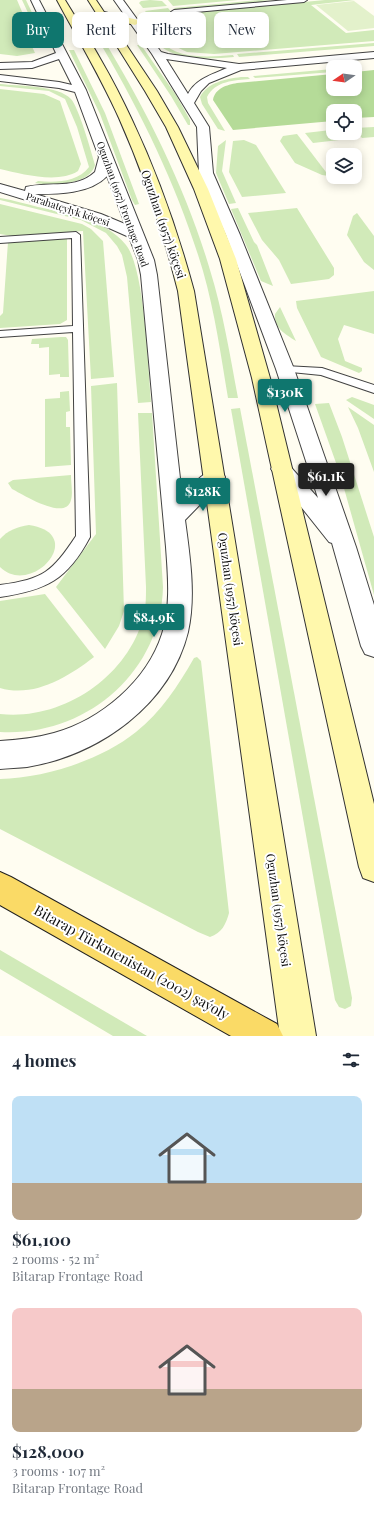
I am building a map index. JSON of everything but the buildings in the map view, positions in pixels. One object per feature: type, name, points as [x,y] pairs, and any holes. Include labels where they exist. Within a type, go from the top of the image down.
[{"type":"main road","name":"Oguzhan (1957) köçesi","points":[[61,0],[114,95],[140,153],[170,234],[186,291],[298,1036]]},
{"type":"main road","points":[[97,7],[134,22]]},
{"type":"main road","points":[[97,7],[151,91],[183,150],[203,181],[241,304],[261,378],[374,867]]},
{"type":"main road","name":"Bitarap Türkmenistan (2002) şaýoly","points":[[0,888],[265,1036]]},
{"type":"street","name":"Oguzhan (1957) Frontage Road","points":[[0,754],[16,755],[49,748],[78,738],[125,709],[150,686],[166,659],[175,634],[180,603],[180,573],[149,275],[146,260],[80,90],[35,0]]},
{"type":"street","points":[[118,0],[157,54],[203,127],[203,181],[233,236],[285,369],[345,547],[374,646]]},
{"type":"street","points":[[0,66],[36,64],[53,59],[62,54]]},
{"type":"street","points":[[157,54],[180,60],[220,63],[240,67],[374,55]]},
{"type":"street","points":[[188,102],[196,88],[206,81],[240,67]]},
{"type":"street","points":[[0,78],[59,85],[80,90]]},
{"type":"street","points":[[5,189],[57,189],[84,184],[95,180],[100,175],[104,167],[106,156]]},
{"type":"street","name":"Parahatçylyk köçesi","points":[[5,189],[96,217],[136,234]]},
{"type":"street","points":[[281,469],[345,547]]},
{"type":"street","points":[[174,518],[215,477]]},
{"type":"lane","points":[[174,12],[304,0]]},
{"type":"lane","points":[[0,240],[76,235],[83,537],[62,568],[53,575],[38,583],[0,591]]},
{"type":"lane","points":[[0,334],[78,329]]},
{"type":"lane","points":[[285,369],[322,372],[372,385]]},
{"type":"green space","points":[[0,0],[17,0],[22,12],[12,12],[12,48],[33,48],[35,53],[17,56],[0,54]]},
{"type":"green space","points":[[22,0],[26,0],[32,12],[28,12]]},
{"type":"green space","points":[[168,0],[238,0],[173,6]]},
{"type":"green space","points":[[259,0],[276,1],[176,10],[174,8]]},
{"type":"green space","points":[[325,0],[355,0],[311,5],[346,33],[374,30],[374,41],[214,54],[187,52],[178,48],[206,48],[206,12],[199,12]]},
{"type":"green space","points":[[141,1],[162,1],[167,6],[143,8],[139,3]]},
{"type":"green space","points":[[354,1],[374,16],[374,28],[348,31],[316,5]]},
{"type":"green space","points":[[168,8],[171,12],[145,11]]},
{"type":"green space","points":[[374,43],[374,46],[239,57],[237,54]]},
{"type":"green space","points":[[103,48],[109,48],[153,128],[179,184],[190,212],[201,241],[219,302],[238,398],[228,398],[211,303],[194,242],[160,156]]},
{"type":"green space","points":[[139,48],[143,48],[176,95],[190,120],[190,125],[188,125],[171,96]]},
{"type":"green space","points":[[164,48],[170,48],[194,56],[233,55],[234,57],[193,58],[173,53]]},
{"type":"green space","points":[[69,50],[74,50],[105,113],[139,204],[135,205],[132,200],[100,114]]},
{"type":"green space","points":[[326,70],[326,73],[255,78],[253,76]]},
{"type":"green space","points":[[374,70],[374,117],[362,118],[362,104],[326,104],[326,122],[233,130],[213,100],[214,96],[219,90],[237,83],[326,75],[326,96],[362,96],[362,71]]},
{"type":"green space","points":[[248,77],[250,79],[226,82],[215,88],[207,97],[208,103],[225,131],[218,129],[202,104],[200,97],[203,92],[218,82]]},
{"type":"green space","points":[[0,84],[48,89],[65,94],[71,99],[88,140],[95,165],[92,172],[86,177],[70,183],[35,183],[38,181],[52,182],[73,179],[89,167],[77,127],[65,99],[49,91],[0,86]]},
{"type":"green space","points":[[0,89],[44,94],[60,101],[81,164],[78,171],[70,175],[60,177],[40,177],[0,169]]},
{"type":"green space","points":[[374,127],[374,137],[362,138],[362,128]]},
{"type":"green space","points":[[326,131],[326,140],[339,140],[313,143],[305,133]]},
{"type":"green space","points":[[297,134],[326,172],[326,176],[295,163],[280,141],[283,136]]},
{"type":"green space","points":[[226,140],[222,171],[236,203],[229,204],[216,173],[218,146]]},
{"type":"green space","points":[[244,140],[256,145],[286,193],[242,197],[229,172],[233,141]]},
{"type":"green space","points":[[0,198],[74,215],[97,223],[108,229],[126,245],[138,275],[147,344],[151,402],[138,403],[127,277],[122,255],[117,246],[106,233],[81,220],[0,200]]},
{"type":"green space","points":[[0,204],[82,224],[91,229],[103,241],[114,377],[91,379],[83,231],[12,236],[0,234]]},
{"type":"green space","points":[[238,208],[254,242],[257,245],[273,286],[261,281],[231,209]]},
{"type":"green space","points":[[297,208],[334,268],[334,275],[329,279],[291,284],[279,260],[262,240],[248,213]]},
{"type":"green space","points":[[357,213],[374,236],[374,270],[364,262],[347,235],[353,216]]},
{"type":"green space","points":[[67,238],[67,320],[60,324],[0,328],[0,316],[3,313],[8,242]]},
{"type":"green space","points":[[374,291],[374,334],[344,325],[338,339],[345,361],[362,368],[362,371],[359,373],[321,357],[297,308],[296,301]]},
{"type":"green space","points":[[280,307],[296,341],[281,330],[276,323],[275,314]]},
{"type":"green space","points":[[66,337],[68,340],[69,377],[60,377],[60,374],[49,375],[49,347],[39,348],[39,344],[31,344],[32,339]]},
{"type":"green space","points":[[117,383],[124,611],[119,626],[105,649],[56,587],[96,534],[91,386]]},
{"type":"green space","points":[[69,391],[70,411],[66,412],[66,427],[70,427],[71,465],[45,467],[45,399],[60,398],[60,392]]},
{"type":"green space","points":[[352,397],[374,405],[374,419],[346,400]]},
{"type":"green space","points":[[329,403],[342,437],[374,537],[374,595],[340,474],[315,404]]},
{"type":"green space","points":[[348,407],[374,425],[374,472],[358,428]]},
{"type":"green space","points":[[240,408],[352,998],[351,1006],[345,1009],[339,1007],[335,1000],[231,409]]},
{"type":"green space","points":[[138,413],[152,413],[163,587],[159,618],[149,647],[133,672],[113,694],[88,711],[61,724],[31,731],[0,732],[0,714],[23,714],[46,710],[68,703],[88,691],[107,677],[135,640],[144,614],[146,595]]},
{"type":"green space","points":[[71,475],[71,500],[67,506],[61,508],[53,508],[43,505],[12,489],[8,483],[13,480]]},
{"type":"green space","points":[[29,525],[46,531],[54,540],[54,550],[49,561],[39,570],[26,575],[13,574],[0,567],[0,539],[13,529]]},
{"type":"green space","points":[[45,594],[94,657],[73,672],[50,684],[38,688],[13,690],[0,688],[0,601]]},
{"type":"green space","points":[[197,657],[201,661],[229,913],[223,928],[218,933],[210,937],[0,829],[0,779],[35,775],[72,766],[122,742],[145,724],[161,707],[182,679],[194,658]]},
{"type":"green space","points":[[0,950],[147,1036],[113,1036],[0,969]]}]
